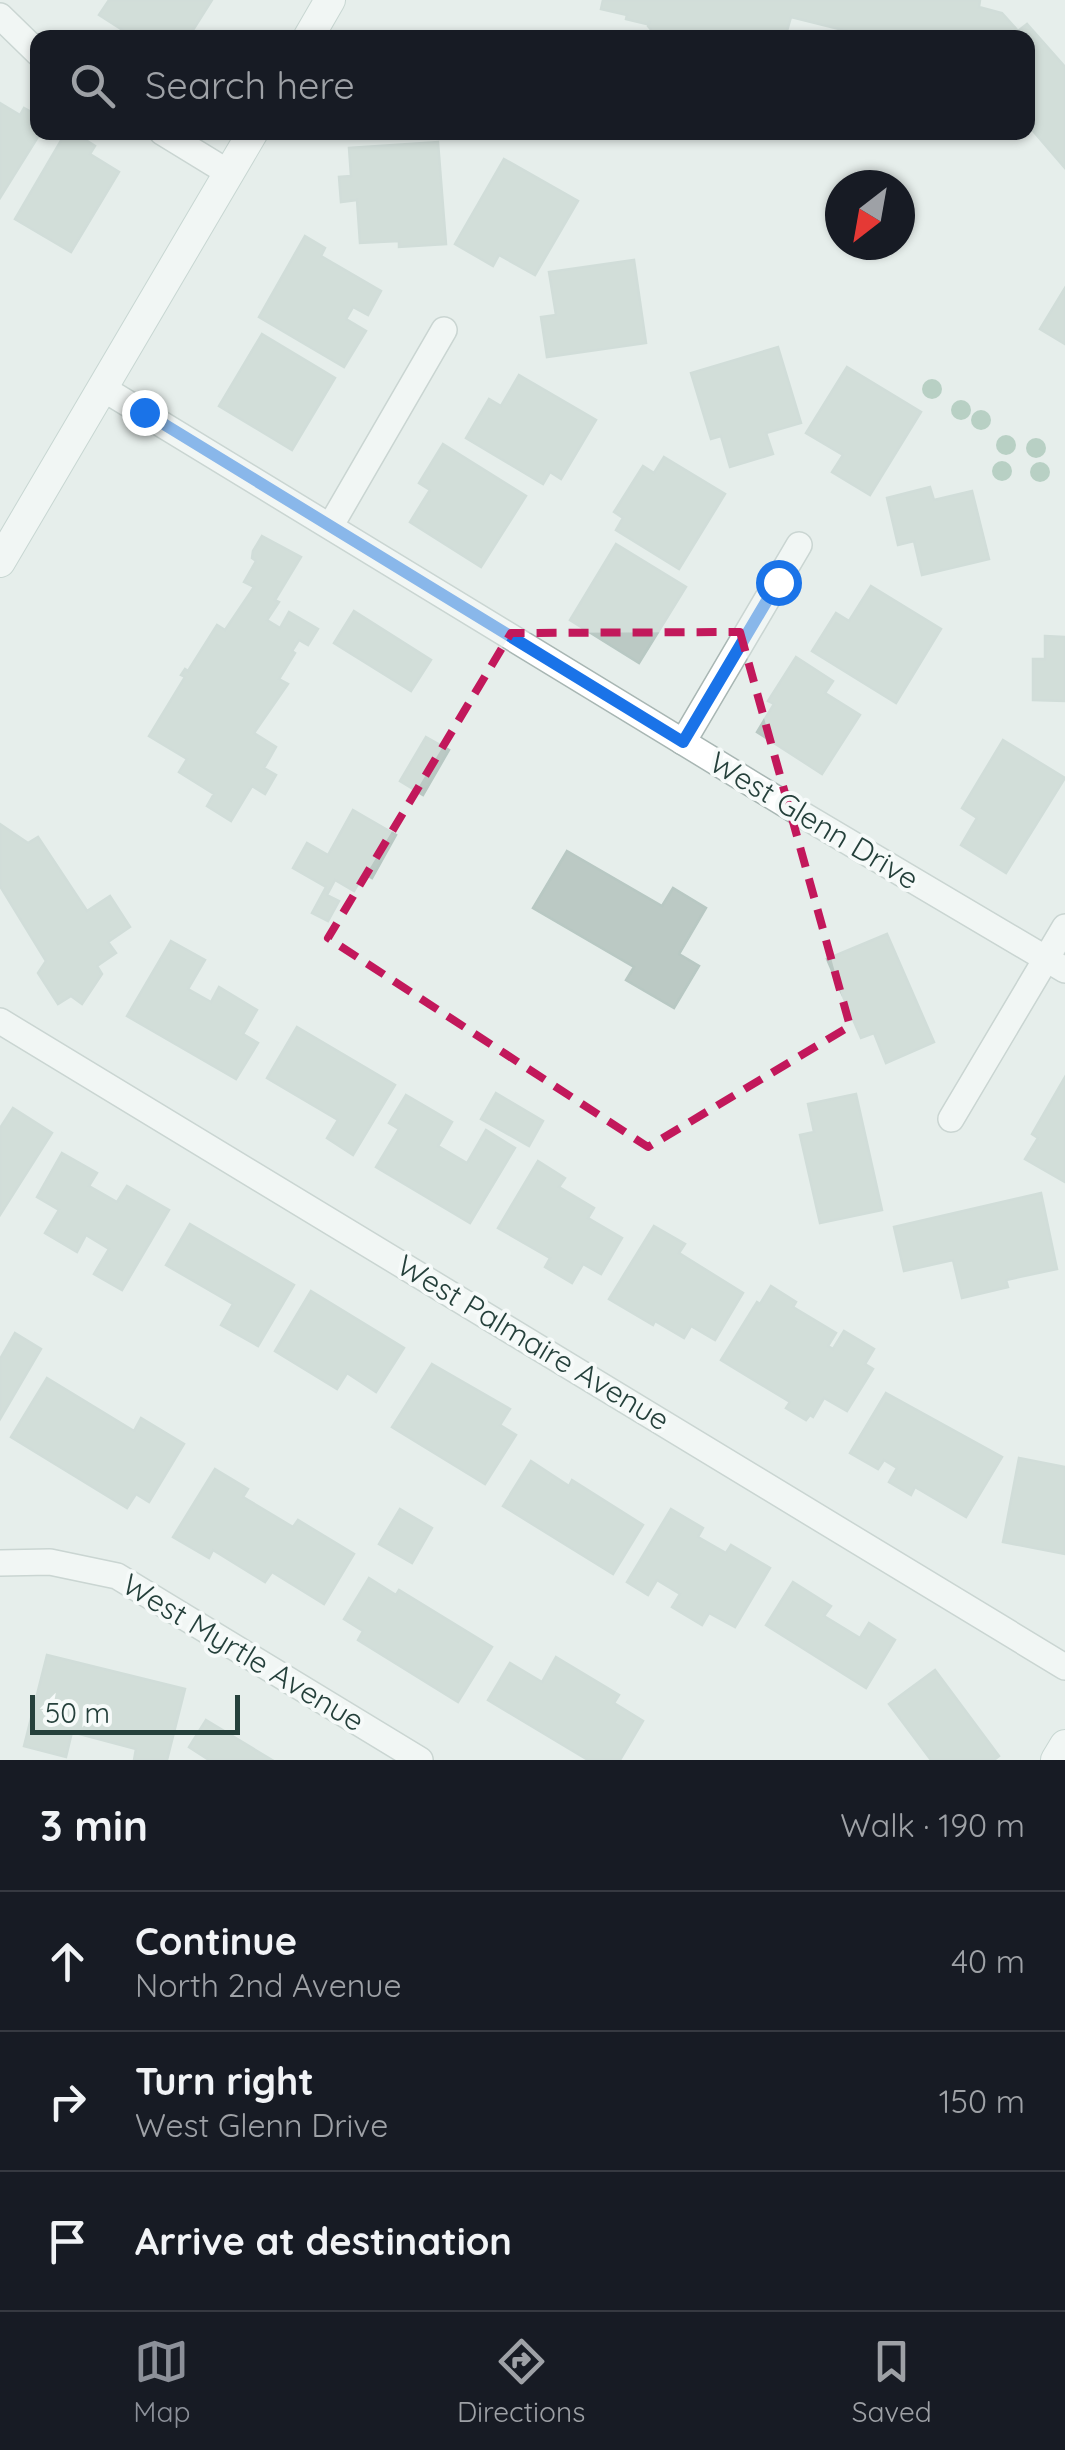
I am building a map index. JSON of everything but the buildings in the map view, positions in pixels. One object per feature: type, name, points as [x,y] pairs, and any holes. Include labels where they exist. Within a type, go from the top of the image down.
[{"type":"main road","points":[[313,30],[330,0]]},
{"type":"main road","points":[[0,562],[248,140]]},
{"type":"main road","points":[[1056,1760],[1065,1745]]},
{"type":"street","points":[[0,16],[30,45]]},
{"type":"street","points":[[175,140],[229,173]]},
{"type":"street","points":[[331,525],[444,330]]},
{"type":"street","name":"West Glenn Drive","points":[[104,389],[1055,964]]},
{"type":"street","points":[[683,742],[799,545]]},
{"type":"street","points":[[951,1119],[1055,964],[1065,926]]},
{"type":"street","name":"West Palmaire Avenue","points":[[0,1021],[1065,1666]]},
{"type":"street","name":"West Myrtle Avenue","points":[[0,1563],[50,1562],[117,1576],[420,1760]]},
{"type":"highlighted area","points":[[740,632],[850,1026],[648,1147],[328,938],[511,633]]},
{"type":"route","points":[[144,412],[683,742],[778,582]]}]
